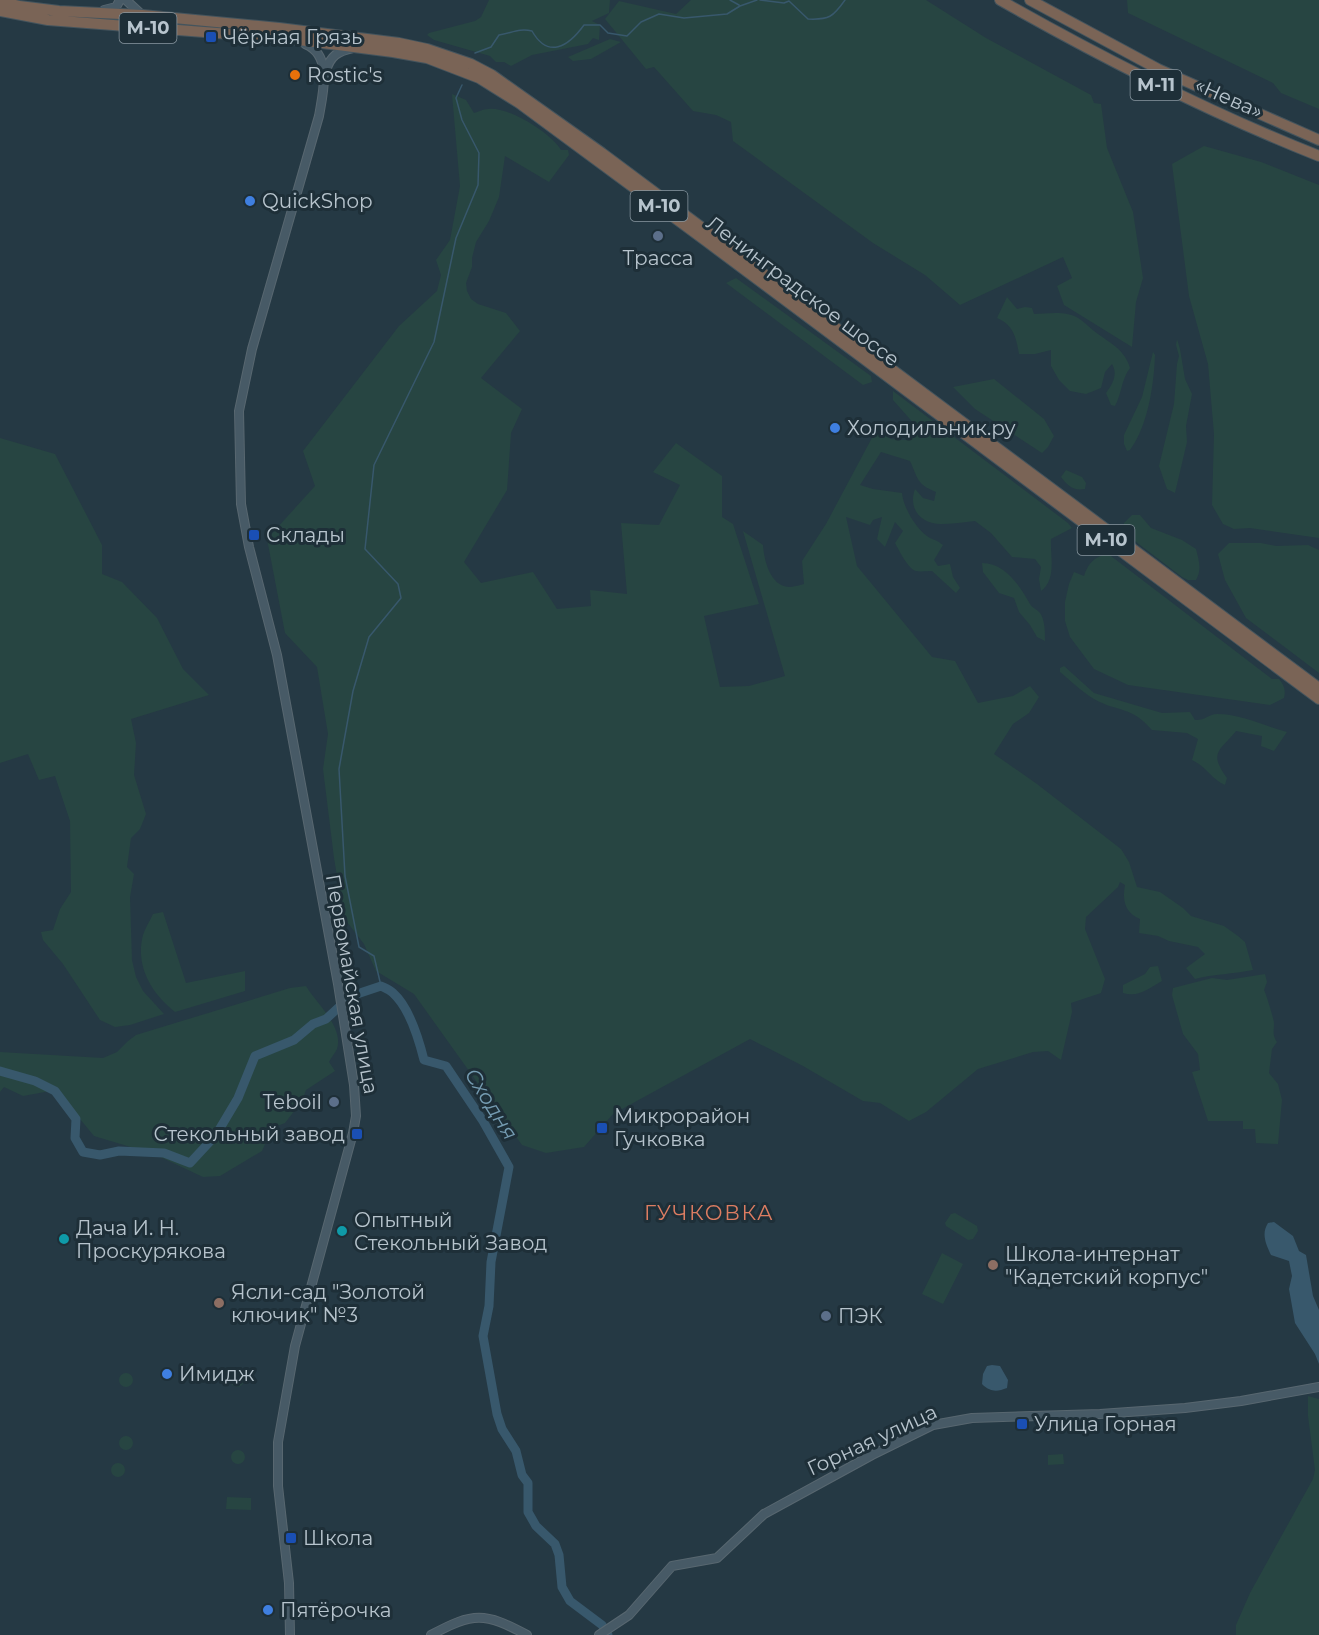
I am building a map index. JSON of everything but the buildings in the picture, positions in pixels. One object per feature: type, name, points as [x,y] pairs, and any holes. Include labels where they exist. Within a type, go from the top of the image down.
[{"type":"highway","name":"«Нева»","points":[[1000,0],[1152,82],[1224,116],[1319,156]]},
{"type":"highway","name":"«Нева»","points":[[1030,0],[1158,69],[1319,140]]},
{"type":"highway","name":"Ленинградское шоссе","points":[[0,1],[40,9],[142,15],[279,28],[399,43],[448,56],[492,75],[602,153],[1319,688]]},
{"type":"highway","name":"Ленинградское шоссе","points":[[0,11],[48,20],[357,47],[427,58],[479,78],[509,96],[722,252],[1319,699]]},
{"type":"main road","points":[[94,12],[116,7],[120,0]]},
{"type":"main road","points":[[126,0],[142,15]]},
{"type":"main road","points":[[297,40],[312,46],[320,55],[323,63],[323,80]]},
{"type":"main road","points":[[323,80],[332,57],[344,50],[357,47]]},
{"type":"main road","name":"Первомайская улица","points":[[290,1635],[289,1590],[278,1486],[278,1442],[295,1346],[355,1125],[354,1085],[338,984],[277,655],[249,547],[241,504],[239,411],[252,349],[319,116],[323,80]]},
{"type":"main road","name":"Горная улица","points":[[600,1634],[628,1615],[672,1566],[717,1558],[764,1514],[872,1455],[933,1425],[972,1418],[1100,1414],[1185,1408],[1319,1387]]},
{"type":"main road","points":[[431,1635],[463,1620],[483,1616],[506,1623],[527,1635]]},
{"type":"green space","points":[[489,0],[610,0],[609,13],[592,21],[600,25],[599,40],[593,38],[588,44],[532,55],[511,66],[504,62],[496,62],[490,56],[434,40],[427,35],[475,21],[481,17]]},
{"type":"green space","points":[[691,0],[926,0],[986,38],[1091,95],[1094,103],[1101,104],[1107,148],[1133,212],[1143,278],[1136,302],[1132,347],[1064,305],[1057,286],[1072,278],[1063,257],[960,305],[925,275],[873,243],[733,141],[731,122],[716,115],[693,111],[654,67],[646,69],[605,19],[619,1],[676,14]]},
{"type":"green space","points":[[1127,0],[1319,0],[1319,109],[1281,93],[1273,83],[1128,13]]},
{"type":"green space","points":[[610,39],[621,42],[591,59],[573,61],[568,57]]},
{"type":"green space","points":[[452,94],[466,100],[474,113],[496,109],[517,116],[539,129],[561,150],[568,150],[569,155],[549,182],[505,156],[499,197],[489,221],[476,242],[472,267],[466,283],[471,299],[478,304],[506,313],[520,331],[481,378],[522,409],[511,433],[507,490],[464,562],[481,583],[533,572],[557,609],[591,606],[590,590],[627,594],[621,523],[659,525],[680,485],[653,472],[676,443],[722,476],[722,517],[733,524],[759,604],[704,616],[720,687],[749,686],[785,676],[743,531],[763,545],[769,571],[777,582],[789,587],[804,584],[802,561],[826,524],[874,434],[882,426],[888,432],[890,439],[906,440],[904,430],[916,426],[893,400],[893,391],[1072,528],[1051,539],[1051,574],[1041,591],[1039,579],[1041,567],[1035,559],[1012,557],[991,533],[975,521],[941,524],[922,518],[913,502],[915,489],[923,498],[934,501],[936,492],[921,483],[910,461],[881,452],[860,485],[902,493],[905,505],[916,524],[925,535],[943,545],[934,560],[938,566],[950,564],[953,577],[960,588],[956,593],[932,571],[916,571],[910,567],[895,543],[903,531],[895,522],[885,547],[877,539],[882,517],[873,520],[870,525],[846,517],[857,566],[932,657],[955,661],[978,703],[1013,696],[1030,686],[1039,697],[1029,713],[1013,724],[994,754],[1121,849],[1129,862],[1137,887],[1160,892],[1191,916],[1224,926],[1238,936],[1245,942],[1253,970],[1195,979],[1186,968],[1205,954],[1198,947],[1139,933],[1140,919],[1128,910],[1124,901],[1125,885],[1120,882],[1118,887],[1086,917],[1085,929],[1105,979],[1101,993],[1071,1003],[1072,1012],[1061,1060],[1048,1051],[1033,1052],[978,1069],[926,1112],[909,1121],[880,1103],[863,1101],[803,1066],[750,1039],[613,1114],[584,1147],[546,1153],[522,1145],[414,994],[376,971],[364,944],[344,918],[323,769],[328,734],[317,667],[285,633],[267,539],[315,486],[303,451],[399,326],[437,291],[441,275],[436,260],[450,240],[460,186]]},
{"type":"green space","points":[[1204,146],[1261,162],[1319,185],[1319,538],[1250,528],[1234,529],[1223,524],[1212,505],[1214,434],[1208,364],[1189,296],[1172,164]]},
{"type":"green space","points":[[736,278],[871,376],[872,382],[863,385],[726,283]]},
{"type":"green space","points":[[1007,297],[1017,309],[1032,308],[1034,314],[1059,313],[1075,317],[1120,351],[1128,361],[1130,368],[1115,406],[1111,405],[1106,393],[1114,379],[1115,371],[1112,364],[1105,372],[1101,388],[1086,394],[1070,391],[1059,380],[1051,366],[1051,350],[1035,354],[1019,354],[1013,332],[1007,324],[997,318]]},
{"type":"green space","points":[[1177,339],[1185,379],[1192,394],[1186,426],[1187,442],[1175,493],[1167,489],[1159,466],[1174,404],[1179,356]]},
{"type":"green space","points":[[1153,352],[1155,355],[1153,379],[1146,417],[1136,440],[1127,451],[1124,435],[1142,397]]},
{"type":"green space","points":[[994,379],[1044,419],[1054,436],[1042,453],[975,409],[953,387]]},
{"type":"green space","points":[[0,438],[55,454],[102,545],[102,574],[122,582],[157,618],[183,669],[209,695],[131,719],[136,743],[134,775],[146,814],[140,829],[131,838],[127,867],[134,874],[130,897],[132,960],[136,977],[143,991],[164,1014],[130,1025],[115,1027],[100,1020],[63,964],[43,940],[41,932],[53,930],[60,909],[71,892],[70,821],[55,776],[39,780],[28,754],[0,763]]},
{"type":"green space","points":[[1066,470],[1082,477],[1086,483],[1085,489],[1074,488],[1066,483],[1061,477]]},
{"type":"green space","points":[[1132,515],[1140,515],[1151,528],[1182,540],[1196,549],[1199,569],[1196,580],[1182,577],[1123,532],[1124,523]]},
{"type":"green space","points":[[1229,543],[1261,543],[1276,546],[1308,545],[1319,550],[1319,673],[1246,618],[1225,580],[1218,554]]},
{"type":"green space","points":[[1107,553],[1272,679],[1279,679],[1284,688],[1284,698],[1270,705],[1128,685],[1094,669],[1070,637],[1065,621],[1065,602],[1074,572],[1084,576],[1092,562]]},
{"type":"green space","points":[[982,563],[1005,571],[1022,590],[1031,605],[1042,616],[1045,641],[1037,637],[1019,612],[1014,598],[999,593],[983,572]]},
{"type":"green space","points":[[1064,666],[1094,693],[1162,713],[1190,712],[1195,720],[1214,714],[1226,715],[1244,718],[1287,732],[1274,751],[1261,746],[1262,736],[1236,731],[1218,752],[1218,762],[1227,778],[1225,785],[1192,760],[1198,739],[1187,733],[1152,730],[1131,713],[1094,699],[1060,672],[1060,668]]},
{"type":"green space","points":[[163,912],[186,983],[245,971],[245,991],[175,1012],[166,1005],[147,978],[141,957],[145,930],[153,914]]},
{"type":"green space","points":[[1158,966],[1162,981],[1139,993],[1123,993],[1123,985],[1145,974],[1150,967]]},
{"type":"green space","points":[[1265,974],[1267,982],[1264,990],[1273,1017],[1274,1035],[1277,1042],[1272,1049],[1269,1073],[1278,1084],[1282,1100],[1278,1144],[1256,1143],[1255,1129],[1243,1129],[1243,1121],[1208,1121],[1192,1072],[1200,1070],[1198,1054],[1183,1034],[1172,995],[1173,988],[1212,978],[1227,980]]},
{"type":"green space","points":[[306,986],[337,1032],[337,1049],[329,1062],[335,1071],[306,1090],[302,1101],[285,1123],[272,1128],[262,1151],[220,1176],[203,1177],[154,1154],[94,1136],[56,1090],[23,1096],[4,1087],[0,1092],[0,1052],[103,1058],[117,1052],[136,1035],[290,988]]},
{"type":"green space","points":[[955,1213],[977,1226],[978,1231],[973,1239],[968,1240],[946,1226],[945,1223],[951,1214]]},
{"type":"green space","points":[[942,1253],[963,1264],[943,1304],[922,1294]]},
{"type":"green space","points":[[123,1373],[129,1373],[133,1380],[129,1387],[123,1387],[119,1383],[119,1377]]},
{"type":"green space","points":[[234,1373],[240,1373],[244,1380],[240,1387],[234,1387],[230,1383],[230,1377]]},
{"type":"green space","points":[[1308,1396],[1319,1399],[1319,1635],[1236,1635],[1236,1625],[1250,1593],[1313,1479],[1315,1470],[1308,1416]]},
{"type":"green space","points":[[123,1436],[129,1436],[133,1443],[129,1450],[123,1450],[119,1446],[119,1440]]},
{"type":"green space","points":[[235,1450],[241,1450],[245,1457],[241,1464],[235,1464],[231,1460],[231,1454]]},
{"type":"green space","points":[[1063,1454],[1064,1464],[1048,1465],[1048,1455]]},
{"type":"green space","points":[[115,1463],[121,1463],[125,1470],[121,1477],[115,1477],[111,1473],[111,1467]]},
{"type":"green space","points":[[227,1497],[251,1498],[251,1510],[226,1509]]},
{"type":"water","points":[[1274,1222],[1293,1236],[1299,1251],[1306,1255],[1313,1296],[1319,1310],[1319,1364],[1295,1323],[1289,1289],[1292,1276],[1289,1261],[1271,1255],[1266,1243],[1266,1227],[1268,1223]]},
{"type":"water","points":[[987,1366],[1000,1366],[1008,1380],[1007,1388],[994,1391],[982,1384]]},
{"type":"waterway","points":[[730,0],[739,5]]},
{"type":"waterway","points":[[475,53],[491,47],[499,35],[516,31],[532,31],[545,45],[558,47],[571,39],[584,25],[600,25],[608,33],[627,36],[641,22],[659,14],[684,18],[727,14],[757,0]]},
{"type":"waterway","points":[[760,0],[784,3],[789,1],[808,19],[830,16],[845,0]]},
{"type":"waterway","points":[[381,986],[374,956],[359,947],[345,876],[339,769],[353,691],[369,637],[401,598],[398,584],[365,549],[374,465],[434,342],[456,238],[478,185],[479,153],[462,120],[456,98],[462,85]]},
{"type":"waterway","name":"Сходня","points":[[0,1071],[35,1081],[55,1091],[76,1119],[75,1138],[83,1152],[100,1155],[119,1151],[164,1153],[190,1163],[216,1135],[238,1098],[255,1056],[294,1040],[313,1024],[326,1019],[351,996],[381,986],[393,993],[409,1015],[424,1060],[446,1066],[483,1121],[509,1167],[491,1262],[489,1306],[483,1336],[497,1414],[502,1429],[516,1451],[522,1475],[528,1483],[528,1512],[536,1526],[555,1544],[559,1555],[562,1587],[570,1601],[602,1625],[608,1635]]},
{"type":"place","name":"Чёрная Грязь","points":[[211,37]]},
{"type":"place","name":"Rostic's","points":[[295,75]]},
{"type":"place","name":"QuickShop","points":[[250,201]]},
{"type":"place","name":"Трасса","points":[[658,236]]},
{"type":"place","name":"Холодильник.ру","points":[[835,428]]},
{"type":"place","name":"Склады","points":[[254,535]]},
{"type":"place","name":"Teboil","points":[[334,1102]]},
{"type":"place","name":"Микрорайон Гучковка","points":[[602,1128]]},
{"type":"place","name":"Стекольный завод","points":[[357,1134]]},
{"type":"place","name":"Опытный Стекольный Завод","points":[[342,1231]]},
{"type":"place","name":"Дача И. Н. Проскурякова","points":[[64,1239]]},
{"type":"place","name":"Школа-интернат \"Кадетский корпус\"","points":[[993,1265]]},
{"type":"place","name":"Ясли-сад \"Золотой ключик\" №3","points":[[219,1303]]},
{"type":"place","name":"ПЭК","points":[[826,1316]]},
{"type":"place","name":"Имидж","points":[[167,1374]]},
{"type":"place","name":"Улица Горная","points":[[1022,1424]]},
{"type":"place","name":"Школа","points":[[291,1538]]},
{"type":"place","name":"Пятёрочка","points":[[268,1610]]},
{"type":"district","name":"ГУЧКОВКА","points":[[709,1213]]}]
